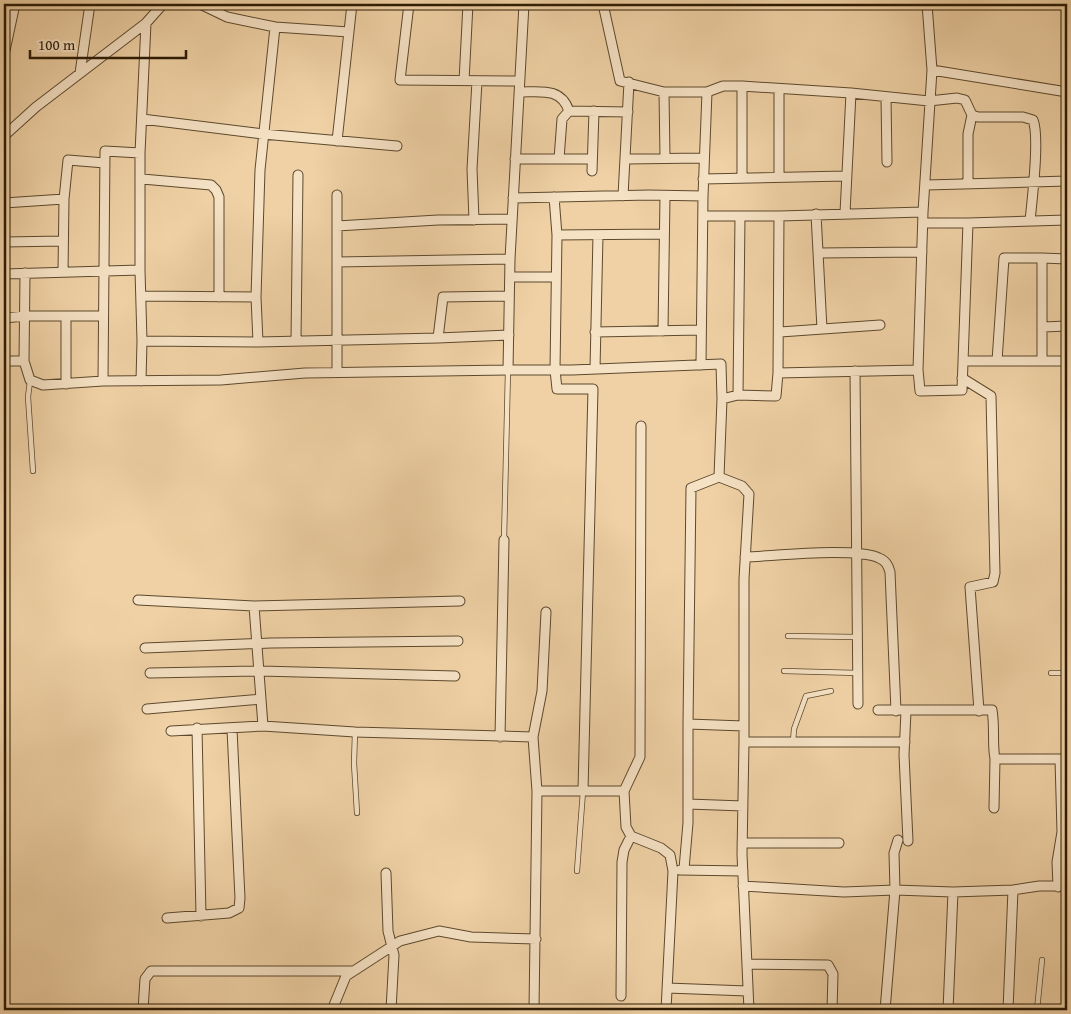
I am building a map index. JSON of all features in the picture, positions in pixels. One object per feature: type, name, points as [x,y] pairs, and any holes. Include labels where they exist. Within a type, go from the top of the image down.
[{"type":"street","points":[[4,55],[15,4]]},
{"type":"street","points":[[80,74],[90,4]]},
{"type":"street","points":[[4,136],[36,107],[146,23],[163,4]]},
{"type":"street","points":[[200,4],[227,17],[275,27],[349,32]]},
{"type":"street","points":[[337,141],[352,4]]},
{"type":"street","points":[[409,4],[400,80],[519,81]]},
{"type":"street","points":[[464,81],[468,4]]},
{"type":"street","points":[[508,370],[510,258],[524,4]]},
{"type":"street","points":[[603,4],[620,81],[664,92],[707,92],[723,86],[742,86],[851,93],[929,101],[965,100],[972,115],[968,134],[968,183]]},
{"type":"street","points":[[927,4],[932,70],[923,212],[918,370],[920,392],[962,390],[968,223]]},
{"type":"street","points":[[141,381],[140,270],[142,179],[140,153],[146,23]]},
{"type":"street","points":[[258,342],[256,297],[263,134],[275,27]]},
{"type":"street","points":[[932,70],[1067,92]]},
{"type":"street","points":[[474,220],[472,169],[477,81]]},
{"type":"street","points":[[623,196],[629,82]]},
{"type":"street","points":[[742,86],[742,178]]},
{"type":"street","points":[[779,178],[780,89]]},
{"type":"street","points":[[519,92],[558,94],[563,98],[569,111]]},
{"type":"street","points":[[664,92],[665,158]]},
{"type":"street","points":[[700,365],[703,158],[707,92]]},
{"type":"street","points":[[845,213],[851,93]]},
{"type":"street","points":[[886,97],[887,162]]},
{"type":"street","points":[[559,159],[562,119],[569,111],[628,112]]},
{"type":"street","points":[[592,171],[594,111]]},
{"type":"street","points":[[972,115],[983,118],[1023,117],[1033,120],[1035,131],[1030,221]]},
{"type":"street","points":[[142,119],[263,134],[397,146]]},
{"type":"street","points":[[103,381],[105,151],[140,153]]},
{"type":"street","points":[[626,159],[703,158]]},
{"type":"street","points":[[515,159],[592,159]]},
{"type":"street","points":[[63,272],[62,241],[68,160],[105,162]]},
{"type":"street","points":[[296,341],[298,175]]},
{"type":"street","points":[[703,179],[846,176]]},
{"type":"street","points":[[142,179],[211,185],[216,190],[219,214],[219,297]]},
{"type":"street","points":[[926,185],[1067,181]]},
{"type":"street","points":[[337,196],[337,372]]},
{"type":"street","points":[[663,330],[666,196]]},
{"type":"street","points":[[513,198],[703,196]]},
{"type":"street","points":[[554,197],[557,235],[555,370],[557,389],[592,389],[583,790]]},
{"type":"street","points":[[4,203],[64,199]]},
{"type":"street","points":[[703,216],[923,212]]},
{"type":"street","points":[[816,214],[822,329]]},
{"type":"street","points":[[738,395],[740,216]]},
{"type":"street","points":[[722,399],[738,395],[776,396],[780,332],[779,216]]},
{"type":"street","points":[[337,226],[512,219]]},
{"type":"street","points":[[923,224],[1067,220]]},
{"type":"street","points":[[557,235],[664,234]]},
{"type":"street","points":[[595,369],[598,235]]},
{"type":"street","points":[[4,242],[62,241]]},
{"type":"street","points":[[818,253],[922,252]]},
{"type":"street","points":[[337,262],[510,258]]},
{"type":"street","points":[[997,361],[1004,258],[1067,259]]},
{"type":"street","points":[[1042,258],[1042,361]]},
{"type":"street","points":[[4,274],[140,270]]},
{"type":"street","points":[[25,273],[24,361],[30,380],[43,385],[103,381],[221,380],[337,372],[555,370],[721,364],[722,399],[719,477]]},
{"type":"street","points":[[510,277],[556,276]]},
{"type":"street","points":[[140,296],[256,297]]},
{"type":"street","points":[[438,338],[443,297],[509,296]]},
{"type":"street","points":[[4,318],[25,316],[103,316]]},
{"type":"street","points":[[66,316],[66,384]]},
{"type":"street","points":[[780,332],[880,326]]},
{"type":"street","points":[[1043,327],[1067,326]]},
{"type":"street","points":[[596,332],[701,330]]},
{"type":"street","points":[[142,341],[258,342],[509,335]]},
{"type":"street","points":[[4,361],[24,361]]},
{"type":"street","points":[[963,361],[1067,361]]},
{"type":"street","points":[[778,373],[918,370]]},
{"type":"street","points":[[855,371],[858,704]]},
{"type":"street","points":[[962,378],[991,396],[995,573],[993,582],[970,587],[979,711]]},
{"type":"street","points":[[642,426],[640,757],[624,791],[626,827],[631,836],[661,848],[670,855],[673,871],[666,1010]]},
{"type":"street","points":[[684,870],[688,804],[691,488],[719,477],[742,486],[749,494],[746,557],[742,843],[749,1010]]},
{"type":"street","points":[[500,736],[504,540]]},
{"type":"street","points":[[746,557],[856,552],[880,558],[887,563],[890,572],[896,711]]},
{"type":"street","points":[[138,600],[254,606],[460,601]]},
{"type":"street","points":[[254,606],[263,726]]},
{"type":"street","points":[[534,1010],[537,791],[533,738],[542,691],[546,612]]},
{"type":"street","points":[[145,648],[256,644],[458,641]]},
{"type":"street","points":[[150,674],[260,671],[454,676]]},
{"type":"street","points":[[147,709],[261,699]]},
{"type":"street","points":[[878,710],[992,710],[995,725],[992,746],[995,759],[994,808]]},
{"type":"street","points":[[906,711],[908,840]]},
{"type":"street","points":[[688,724],[744,726]]},
{"type":"street","points":[[171,732],[198,728],[232,729],[263,726],[355,732],[533,738]]},
{"type":"street","points":[[198,728],[201,916]]},
{"type":"street","points":[[167,918],[229,913],[235,912],[239,908],[232,729]]},
{"type":"street","points":[[744,742],[905,742]]},
{"type":"street","points":[[743,886],[844,892],[894,890],[953,892],[1013,890],[1039,886],[1063,887],[1057,870],[1062,832],[1064,759],[995,759]]},
{"type":"street","points":[[537,791],[624,791]]},
{"type":"street","points":[[688,804],[743,806]]},
{"type":"street","points":[[621,996],[622,862],[624,850],[631,836]]},
{"type":"street","points":[[885,1010],[894,890],[894,854],[898,840]]},
{"type":"street","points":[[742,843],[839,843]]},
{"type":"street","points":[[673,871],[742,871]]},
{"type":"street","points":[[386,873],[388,931],[393,945],[394,963],[391,1010]]},
{"type":"street","points":[[1008,1010],[1013,890]]},
{"type":"street","points":[[948,1010],[953,892]]},
{"type":"street","points":[[332,1010],[343,981],[353,971],[393,945],[412,937],[440,931],[471,938],[536,939]]},
{"type":"street","points":[[747,964],[828,965],[833,974],[832,1010]]},
{"type":"street","points":[[143,1010],[145,978],[151,971],[353,971]]},
{"type":"street","points":[[667,988],[747,990]]},
{"type":"lane","points":[[504,540],[508,370]]},
{"type":"lane","points":[[30,380],[28,397],[33,471]]},
{"type":"lane","points":[[788,636],[858,638]]},
{"type":"lane","points":[[784,671],[858,673]]},
{"type":"lane","points":[[1051,673],[1067,672]]},
{"type":"lane","points":[[793,742],[794,729],[806,696],[831,691]]},
{"type":"lane","points":[[355,732],[357,812]]},
{"type":"lane","points":[[577,872],[583,790]]},
{"type":"lane","points":[[1037,1010],[1042,960]]}]
